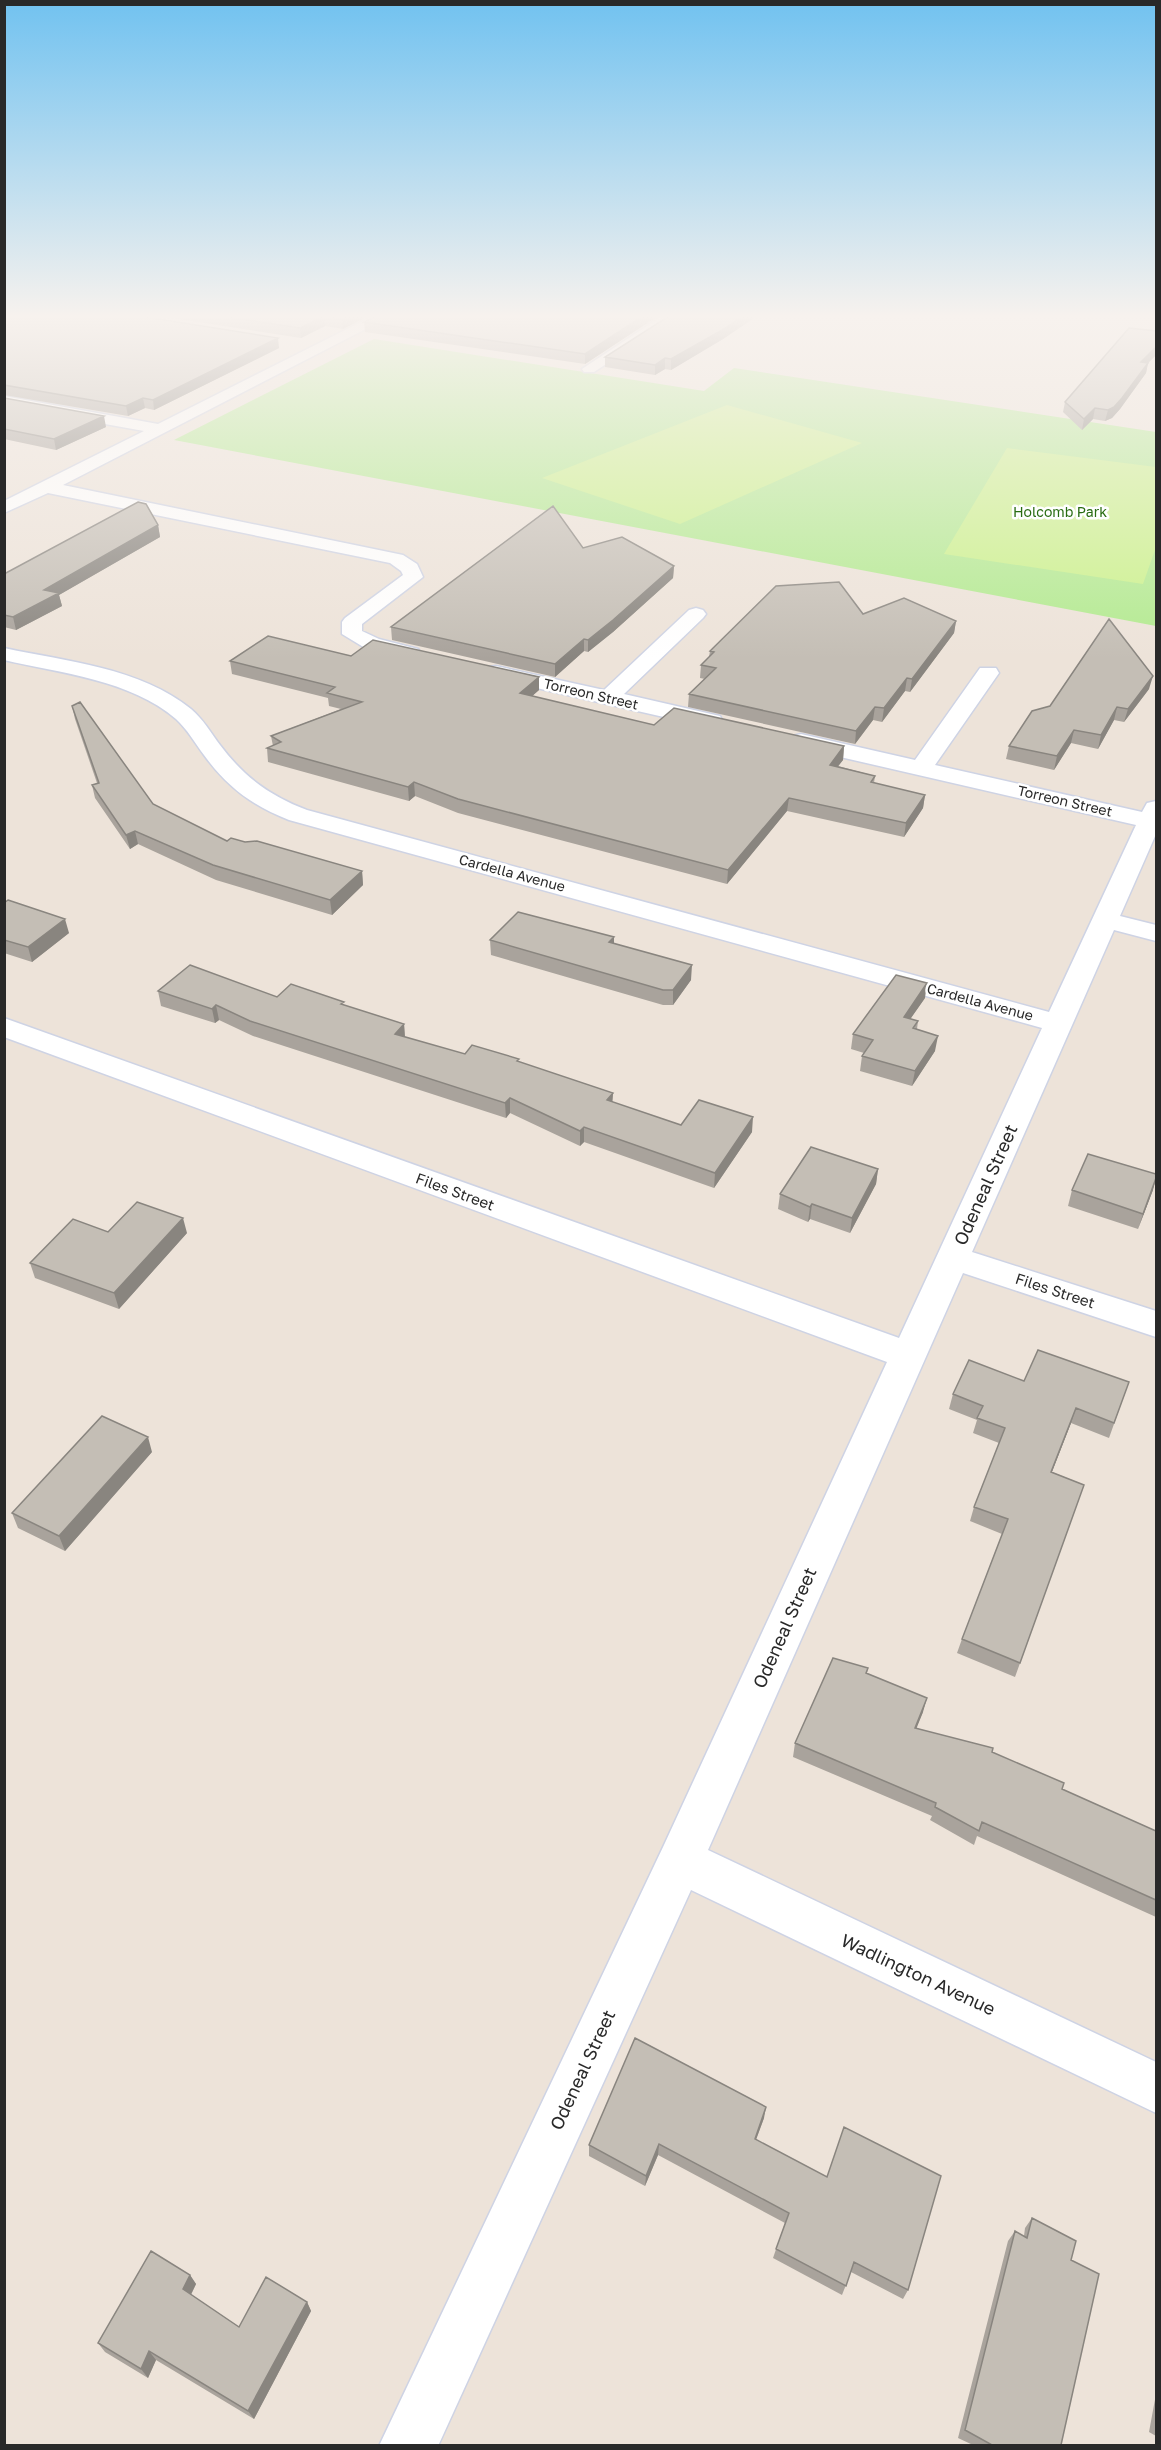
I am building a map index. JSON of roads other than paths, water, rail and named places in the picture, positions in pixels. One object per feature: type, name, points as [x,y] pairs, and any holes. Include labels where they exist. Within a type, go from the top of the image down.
[{"type":"street","points":[[4,508],[157,430]]},
{"type":"street","points":[[46,487],[396,559],[410,568],[413,577],[352,622],[352,634],[372,644],[428,657]]},
{"type":"street","points":[[608,698],[696,614]]},
{"type":"street","name":"Cardella Avenue","points":[[4,654],[103,678],[152,694],[183,713],[233,779],[268,804],[298,815],[1060,1023]]},
{"type":"street","name":"Torreon Street","points":[[473,667],[735,726]]},
{"type":"street","points":[[921,768],[988,673]]},
{"type":"street","name":"Torreon Street","points":[[782,737],[921,768],[1153,814]]},
{"type":"street","name":"Odeneal Street","points":[[408,2445],[680,1862],[1153,814]]},
{"type":"street","points":[[1104,920],[1156,933]]},
{"type":"street","name":"Files Street","points":[[4,1027],[908,1354]]},
{"type":"street","name":"Files Street","points":[[954,1258],[1156,1324]]},
{"type":"street","name":"Wadlington Avenue","points":[[680,1862],[1156,2088]]},
{"type":"park label","name":"Holcomb Park","points":[[1060,512]]}]
